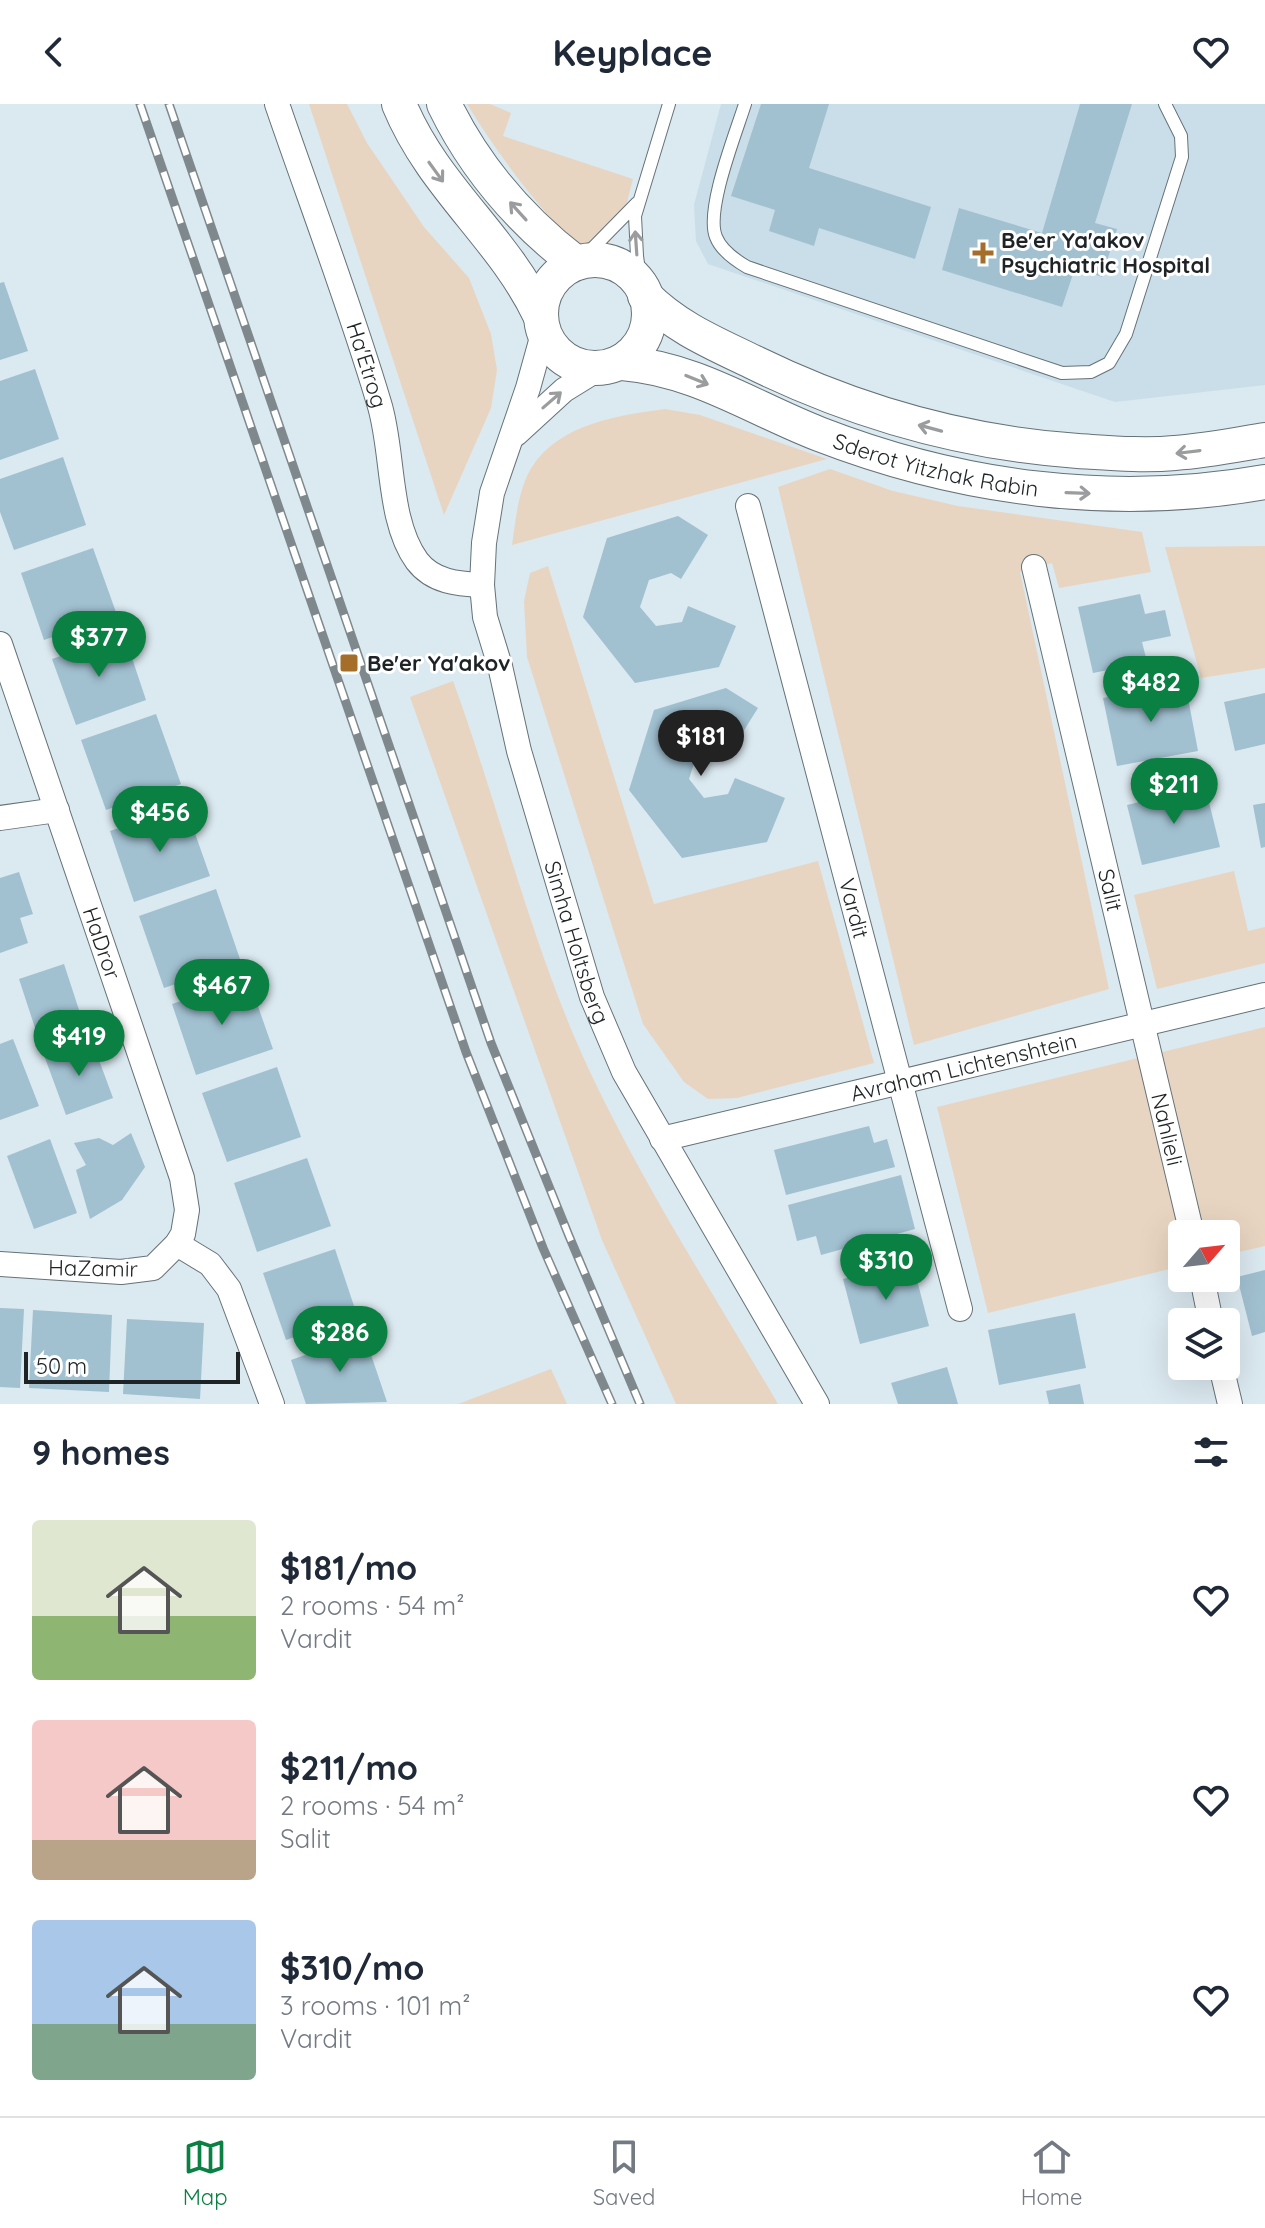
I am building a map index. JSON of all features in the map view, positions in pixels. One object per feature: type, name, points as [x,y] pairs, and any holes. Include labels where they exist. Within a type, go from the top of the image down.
[{"type":"main road","points":[[399,104],[429,162],[509,262],[553,350],[567,362],[585,369],[610,366],[636,351],[645,336],[649,319],[643,291],[629,272],[615,263],[598,260],[578,262],[565,268],[552,280],[543,297],[542,325]]},
{"type":"main road","points":[[444,104],[490,180],[528,223],[578,262]]},
{"type":"main road","name":"Sderot Yitzhak Rabin","points":[[643,291],[672,321],[789,379],[876,414],[953,434],[1017,446],[1131,454],[1174,453],[1265,440]]},
{"type":"main road","name":"Sderot Yitzhak Rabin","points":[[610,366],[650,365],[674,371],[866,453],[979,481],[1067,493],[1142,494],[1265,482]]},
{"type":"street","name":"Ha'Etrog","points":[[277,104],[380,406],[397,506],[408,546],[418,562],[440,579],[482,585]]},
{"type":"street","name":"Simha Holtsberg","points":[[542,325],[512,439],[492,493],[486,521],[482,585],[485,617],[500,666],[519,751],[592,997],[624,1072],[817,1404]]},
{"type":"street","name":"Simha Holtsberg","points":[[512,439],[564,390],[610,366]]},
{"type":"street","name":"Vardit","points":[[748,506],[960,1309]]},
{"type":"street","name":"Salit","points":[[1034,567],[1143,1024]]},
{"type":"street","name":"HaDror","points":[[0,644],[182,1178],[187,1210],[183,1234],[177,1244]]},
{"type":"street","points":[[0,818],[57,810]]},
{"type":"street","name":"Avraham Lichtenshtein","points":[[662,1139],[1265,995]]},
{"type":"street","name":"Nahlieli","points":[[1143,1024],[1189,1220]]},
{"type":"street","points":[[177,1244],[210,1264],[229,1289],[272,1404]]},
{"type":"street","name":"HaZamir","points":[[0,1264],[121,1272],[153,1268],[177,1244]]},
{"type":"street","points":[[1224,1380],[1230,1404]]},
{"type":"lane","points":[[643,291],[635,234],[639,201],[669,104]]},
{"type":"lane","points":[[745,104],[713,208],[716,237],[732,258],[747,267],[1062,373],[1091,372],[1109,363],[1126,334],[1182,157],[1181,136],[1165,104]]},
{"type":"lane","points":[[578,262],[639,201]]},
{"type":"shaded area","points":[[309,104],[347,104],[367,143],[424,227],[469,278],[491,334],[497,370],[491,408],[444,515]]},
{"type":"shaded area","points":[[467,104],[490,104],[511,113],[503,136],[633,179],[622,219],[608,244],[600,251],[580,250],[519,180]]},
{"type":"shaded area","name":"Be'er Ya'akov Psychiatric Hospital","points":[[721,104],[1265,104],[1265,385],[1115,402],[708,264],[696,241],[694,205]]},
{"type":"shaded area","points":[[665,409],[700,415],[827,459],[512,545],[524,485],[532,467],[544,452],[574,431],[591,424]]},
{"type":"shaded area","points":[[830,469],[893,491],[958,506],[1142,532],[1151,572],[1059,588],[1052,563],[1020,572],[1109,989],[914,1045],[778,487]]},
{"type":"shaded area","points":[[1265,546],[1265,668],[1201,678],[1165,547]]},
{"type":"shaded area","points":[[548,566],[654,904],[818,861],[874,1063],[737,1098],[708,1099],[684,1082],[643,1024],[527,657],[524,601],[530,573]]},
{"type":"shaded area","points":[[453,681],[534,930],[592,1076],[658,1201],[778,1404],[676,1404],[602,1240],[410,697]]},
{"type":"shaded area","points":[[1234,871],[1248,931],[1265,927],[1265,963],[1157,989],[1134,895]]},
{"type":"shaded area","points":[[1265,1027],[1265,1246],[1240,1252],[1240,1220],[1168,1220],[1168,1269],[988,1313],[937,1107]]},
{"type":"shaded area","points":[[551,1369],[567,1404],[458,1404]]},
{"type":"building","points":[[761,104],[829,104],[809,168],[931,207],[915,259],[819,228],[814,246],[769,231],[775,210],[731,196]]},
{"type":"building","points":[[1080,104],[1132,104],[1095,223],[1117,229],[1102,277],[1075,268],[1062,307],[942,270],[959,208],[1042,233]]},
{"type":"building","points":[[4,282],[28,351],[0,360],[0,283]]},
{"type":"building","points":[[35,369],[59,439],[0,460],[0,381]]},
{"type":"building","points":[[63,457],[86,525],[14,550],[0,512],[0,479]]},
{"type":"building","points":[[678,516],[708,535],[681,579],[671,573],[649,580],[640,607],[656,626],[682,622],[688,606],[736,626],[719,667],[635,683],[583,617],[607,538]]},
{"type":"building","points":[[93,548],[117,615],[44,640],[21,573]]},
{"type":"building","points":[[1140,594],[1145,614],[1165,610],[1171,636],[1142,642],[1147,662],[1093,673],[1078,607]]},
{"type":"building","points":[[124,634],[146,700],[76,725],[52,659]]},
{"type":"building","points":[[1185,682],[1198,751],[1117,766],[1103,698]]},
{"type":"building","points":[[726,688],[758,708],[729,754],[718,747],[697,754],[689,779],[704,798],[728,794],[735,778],[785,798],[767,842],[682,858],[629,790],[654,710]]},
{"type":"building","points":[[1265,693],[1265,744],[1235,751],[1224,702]]},
{"type":"building","points":[[156,714],[181,784],[106,810],[81,740]]},
{"type":"building","points":[[1205,786],[1220,847],[1142,865],[1127,805]]},
{"type":"building","points":[[1265,803],[1265,847],[1261,848],[1253,805]]},
{"type":"building","points":[[185,805],[210,876],[134,902],[110,831]]},
{"type":"building","points":[[19,872],[33,914],[20,918],[28,943],[0,953],[0,878]]},
{"type":"building","points":[[216,889],[241,962],[164,988],[139,916]]},
{"type":"building","points":[[64,964],[81,1016],[36,1031],[19,979]]},
{"type":"building","points":[[248,978],[273,1049],[196,1075],[172,1004]]},
{"type":"building","points":[[13,1039],[39,1106],[0,1120],[0,1044]]},
{"type":"building","points":[[92,1041],[113,1098],[66,1115],[45,1058]]},
{"type":"building","points":[[277,1067],[301,1137],[227,1162],[202,1093]]},
{"type":"building","points":[[869,1126],[874,1143],[887,1139],[895,1167],[786,1195],[774,1150]]},
{"type":"building","points":[[131,1133],[145,1167],[122,1200],[90,1219],[76,1170],[86,1165],[74,1143],[99,1138],[113,1145]]},
{"type":"building","points":[[50,1139],[77,1213],[34,1229],[7,1156]]},
{"type":"building","points":[[307,1158],[331,1226],[257,1252],[234,1183]]},
{"type":"building","points":[[901,1175],[915,1229],[821,1255],[816,1236],[797,1241],[788,1205]]},
{"type":"building","points":[[335,1249],[357,1315],[286,1340],[263,1273]]},
{"type":"building","points":[[912,1261],[929,1326],[860,1344],[843,1279]]},
{"type":"building","points":[[1265,1270],[1265,1332],[1252,1336],[1240,1289],[1240,1276]]},
{"type":"building","points":[[0,1308],[24,1309],[20,1388],[0,1387]]},
{"type":"building","points":[[33,1310],[112,1315],[109,1392],[29,1388]]},
{"type":"building","points":[[1075,1313],[1086,1368],[999,1385],[988,1330]]},
{"type":"building","points":[[127,1319],[204,1323],[200,1399],[123,1394]]},
{"type":"building","points":[[364,1334],[387,1402],[306,1404],[291,1360]]},
{"type":"building","points":[[947,1367],[958,1404],[898,1404],[891,1383]]},
{"type":"building","points":[[1080,1384],[1084,1404],[1049,1404],[1046,1391]]},
{"type":"railway","points":[[140,104],[466,1052],[543,1248],[612,1404]]},
{"type":"railway","points":[[169,104],[491,1043],[640,1404]]},
{"type":"place","name":"Be'er Ya'akov Psychiatric Hospital","points":[[983,253]]},
{"type":"place","name":"Be'er Ya'akov","points":[[349,663]]}]
